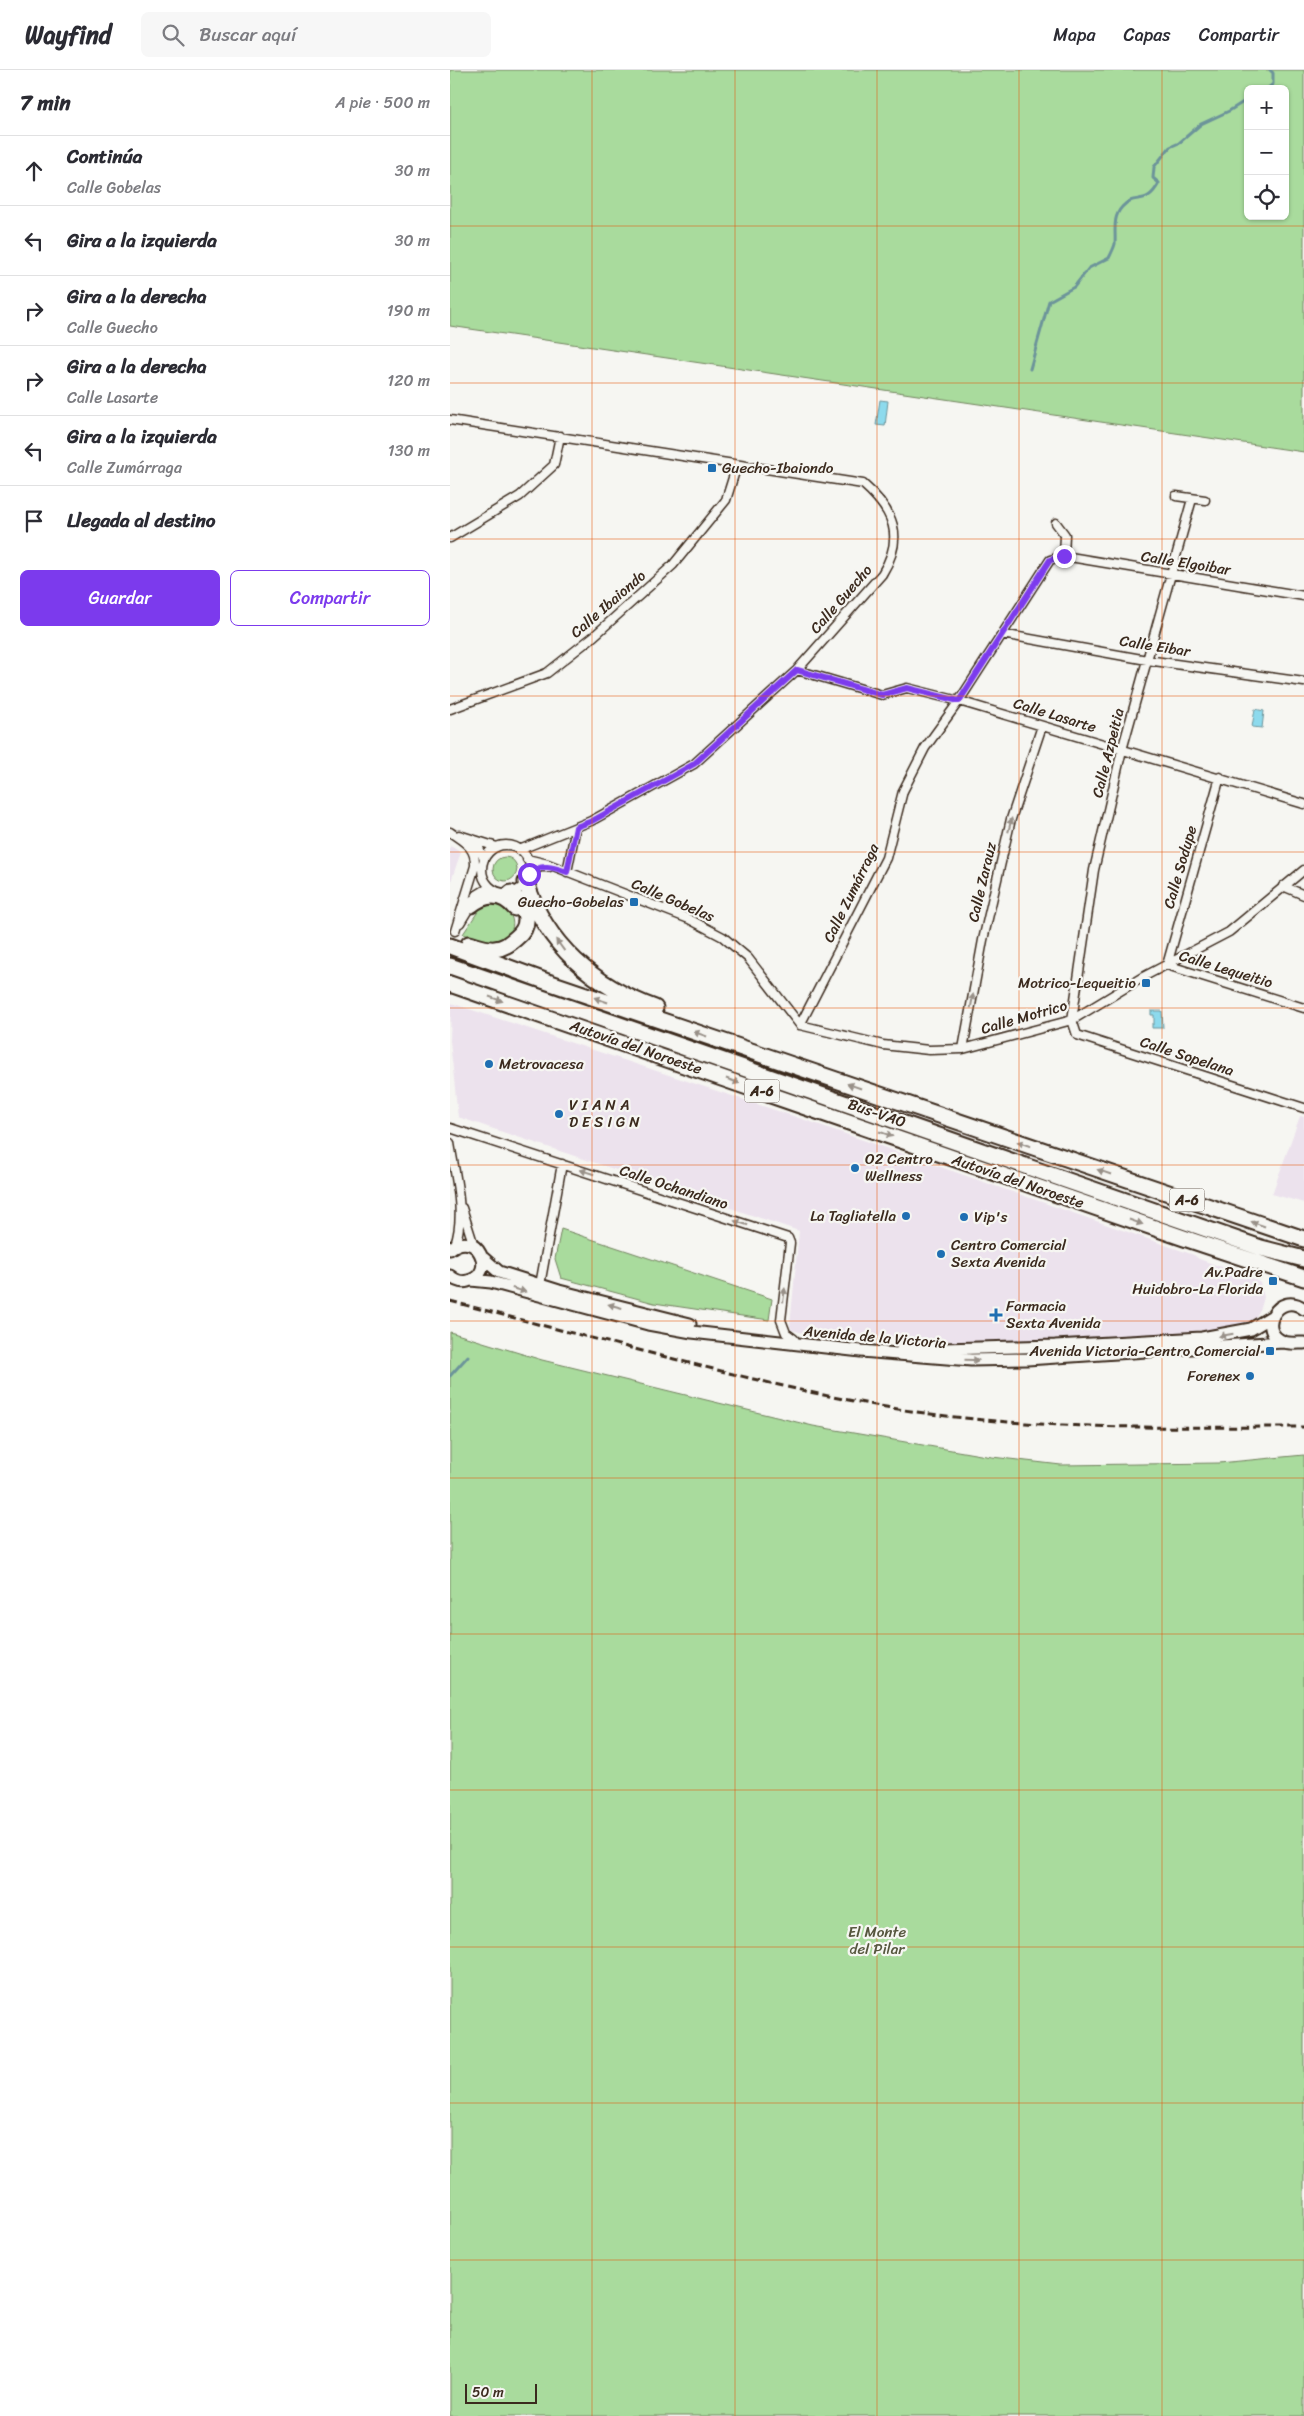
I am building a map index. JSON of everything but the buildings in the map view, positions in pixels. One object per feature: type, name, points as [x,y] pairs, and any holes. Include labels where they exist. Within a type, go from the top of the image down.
[{"type":"highway","points":[[527,878],[543,922],[567,955],[597,980],[625,996],[667,1013],[680,1027]]},
{"type":"highway","points":[[450,942],[463,942],[486,949],[495,949],[508,945],[521,934],[526,921],[521,902],[510,893]]},
{"type":"highway","points":[[466,907],[482,897],[491,895],[501,897],[510,902],[518,912],[520,924],[514,940]]},
{"type":"highway","name":"A-6","points":[[450,946],[545,981],[1304,1239]]},
{"type":"highway","name":"Bus-VAO","points":[[450,966],[1262,1248],[1304,1259]]},
{"type":"highway","name":"Autovía del Noroeste","points":[[450,984],[1304,1278]]},
{"type":"street","name":"Calle Guecho","points":[[450,420],[862,484],[877,497],[888,511],[894,529],[893,553],[882,574],[797,670],[694,764],[592,821],[520,850]]},
{"type":"street","points":[[450,538],[520,496],[554,465],[560,436]]},
{"type":"street","name":"Calle Ibaiondo","points":[[450,710],[547,674],[594,636],[673,565],[726,500],[737,465]]},
{"type":"street","points":[[1176,496],[1205,500]]},
{"type":"street","name":"Calle Azpeitia","points":[[1072,1020],[1094,870],[1122,750],[1192,498]]},
{"type":"street","points":[[1056,523],[1065,535],[1064,556]]},
{"type":"street","name":"Calle Elgoibar","points":[[1064,556],[1304,596]]},
{"type":"street","name":"Calle Zumárraga","points":[[800,1025],[886,858],[903,791],[925,748],[959,701],[1050,560],[1064,556]]},
{"type":"street","name":"Calle Eibar","points":[[1002,634],[1147,660],[1304,682]]},
{"type":"street","name":"Calle Lasarte","points":[[797,670],[882,695],[907,688],[959,701],[1220,777],[1304,804]]},
{"type":"street","name":"Calle Zarauz","points":[[963,1048],[983,940],[1011,819],[1042,726]]},
{"type":"street","name":"Calle Sodupe","points":[[1167,965],[1220,777]]},
{"type":"street","points":[[567,872],[576,827]]},
{"type":"street","points":[[450,832],[497,847],[505,846],[520,850],[527,858],[527,878],[510,893],[496,891],[490,887],[482,870]]},
{"type":"street","points":[[450,832],[470,846],[476,855],[466,907]]},
{"type":"street","points":[[466,837],[480,848],[484,859],[482,870],[466,907]]},
{"type":"street","points":[[484,859],[497,847]]},
{"type":"street","name":"Calle Gobelas","points":[[527,858],[688,919],[723,937],[748,958],[800,1025]]},
{"type":"street","name":"Calle Gobelas","points":[[527,878],[540,867],[559,869]]},
{"type":"street","name":"Calle Motrico","points":[[800,1025],[883,1045],[928,1050],[963,1048],[1072,1020],[1143,977],[1229,932],[1304,870]]},
{"type":"street","points":[[1283,886],[1304,895]]},
{"type":"street","points":[[466,907],[479,892],[490,887]]},
{"type":"street","name":"Calle Lequeitio","points":[[1167,965],[1304,1008]]},
{"type":"street","name":"Calle Sopelana","points":[[1072,1020],[1078,1035],[1304,1108]]},
{"type":"street","name":"Calle Ochandiano","points":[[450,1128],[788,1238],[790,1243],[781,1320],[786,1333],[794,1339]]},
{"type":"street","points":[[450,1143],[458,1197],[460,1230],[452,1247]]},
{"type":"street","points":[[540,1285],[562,1164]]},
{"type":"street","points":[[458,1197],[474,1246]]},
{"type":"street","points":[[452,1247],[465,1243],[474,1246]]},
{"type":"street","name":"Avenida de la Victoria","points":[[474,1246],[483,1258],[499,1272],[540,1285],[684,1323],[737,1333],[794,1339],[943,1349],[1140,1342],[1234,1334],[1251,1330],[1271,1318],[1274,1312],[1284,1304],[1296,1304],[1304,1309]]},
{"type":"street","points":[[471,1280],[481,1272],[483,1258]]},
{"type":"street","name":"Avenida de la Victoria","points":[[450,1276],[461,1282],[471,1280],[491,1282],[648,1324],[692,1332],[861,1351],[971,1360],[1027,1359],[1296,1341]]},
{"type":"street","points":[[1271,1318],[1271,1329],[1296,1341]]},
{"type":"shaded area","points":[[450,846],[461,852],[450,884]]},
{"type":"shaded area","points":[[451,1003],[811,1122],[1194,1255],[1199,1259],[1253,1278],[1260,1283],[1264,1297],[1261,1308],[1255,1318],[1248,1322],[1225,1328],[1153,1335],[972,1342],[899,1339],[830,1332],[803,1333],[792,1330],[790,1326],[799,1231],[458,1117],[450,1041]]},
{"type":"shaded area","points":[[1300,1116],[1304,1117],[1304,1203],[1272,1194]]},
{"type":"green space","points":[[450,70],[1304,70],[1304,452],[450,326]]},
{"type":"green space","points":[[505,857],[513,861],[517,869],[513,877],[505,881],[497,877],[493,869],[497,861]]},
{"type":"green space","points":[[494,903],[508,910],[511,917],[513,923],[512,930],[508,936],[502,940],[486,942],[463,934],[481,907]]},
{"type":"green space","points":[[561,1229],[772,1299],[769,1320],[654,1303],[561,1278],[555,1259]]},
{"type":"green space","name":"El Monte del Pilar","points":[[450,1332],[542,1360],[813,1426],[992,1457],[1061,1465],[1219,1463],[1304,1455],[1304,2416],[450,2416]]},
{"type":"water","points":[[880,400],[888,401],[885,426],[876,425]]},
{"type":"water","points":[[1255,709],[1264,711],[1262,728],[1252,727]]},
{"type":"water","points":[[1151,1011],[1162,1011],[1163,1028],[1152,1028],[1154,1015],[1151,1015]]},
{"type":"waterway","points":[[1270,70],[1273,73],[1272,85]]},
{"type":"waterway","points":[[1030,369],[1049,301],[1074,287],[1089,268],[1109,258],[1115,244],[1115,225],[1119,211],[1131,200],[1145,198],[1154,191],[1159,183],[1153,178],[1154,167],[1170,147],[1179,143],[1201,124],[1244,102]]},
{"type":"waterway","points":[[450,1376],[468,1356]]},
{"type":"railway","points":[[450,1301],[709,1368],[884,1407],[955,1417],[1042,1424],[1304,1427]]},
{"type":"place","name":"Guecho-Ibaiondo","points":[[712,468]]},
{"type":"place","name":"Guecho-Gobelas","points":[[634,902]]},
{"type":"place","name":"Motrico-Lequeitio","points":[[1146,983]]},
{"type":"place","name":"Metrovacesa","points":[[489,1064]]},
{"type":"place","name":"V I A N A D E S I G N","points":[[559,1114]]},
{"type":"place","name":"O2 Centro Wellness","points":[[855,1168]]},
{"type":"place","name":"La Tagliatella","points":[[906,1216]]},
{"type":"place","name":"Vip's","points":[[964,1217]]},
{"type":"place","name":"Centro Comercial Sexta Avenida","points":[[941,1254]]},
{"type":"place","name":"Av.Padre Huidobro-La Florida","points":[[1273,1281]]},
{"type":"place","name":"Farmacia Sexta Avenida","points":[[996,1315]]},
{"type":"place","name":"Avenida Victoria-Centro Comercial","points":[[1270,1351]]},
{"type":"place","name":"Forenex","points":[[1250,1376]]},
{"type":"route","points":[[529,874],[540,867],[547,866],[567,872],[576,827],[592,821],[694,764],[797,670],[882,695],[907,688],[959,701],[1050,560],[1055,557],[1064,556]]}]
